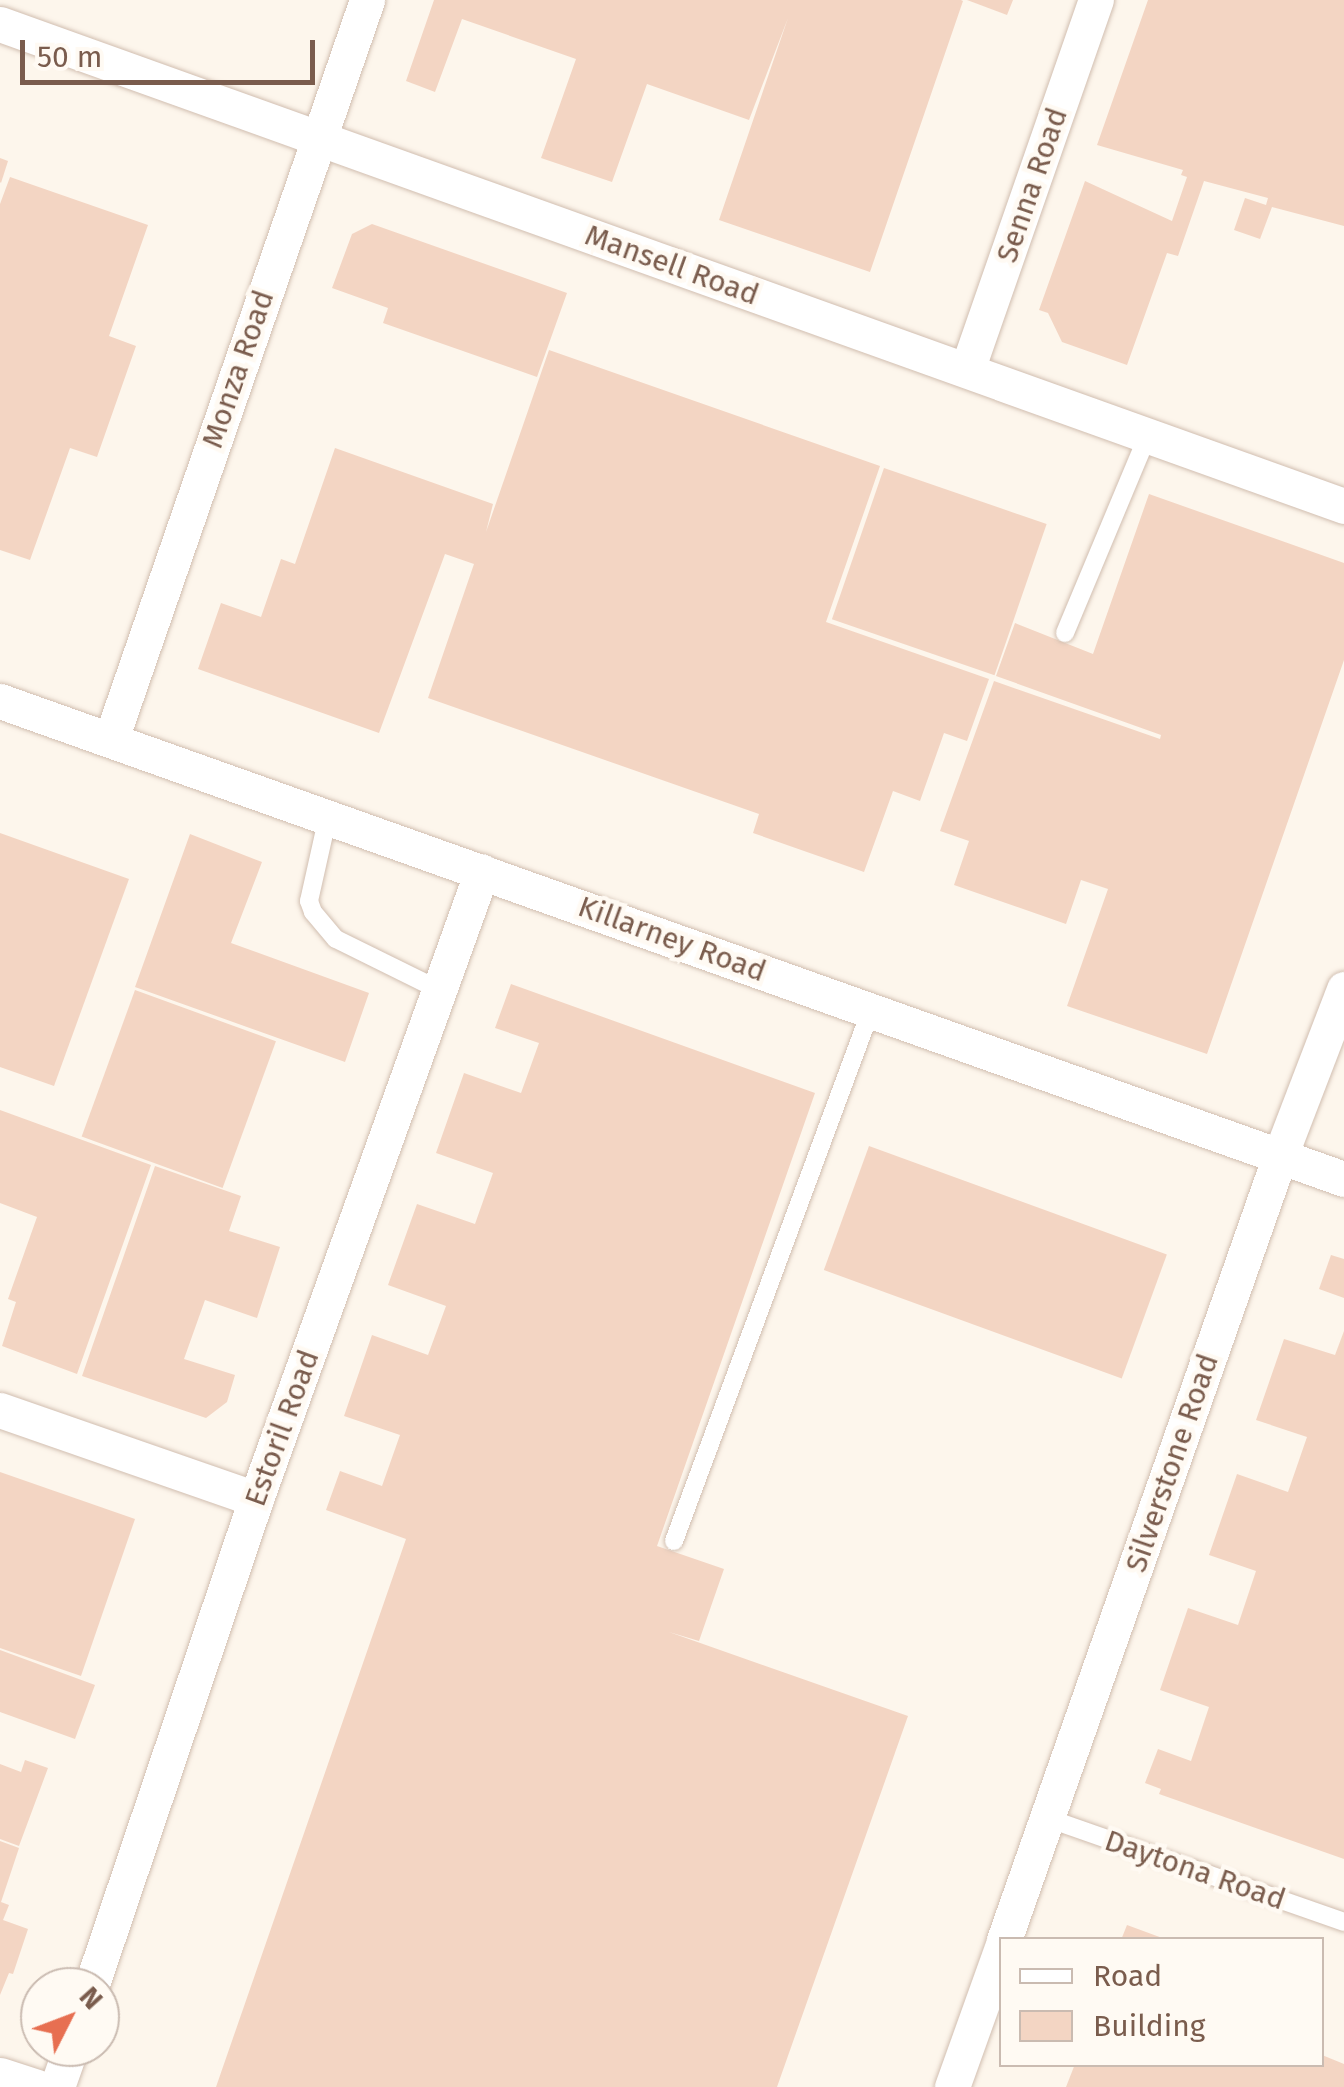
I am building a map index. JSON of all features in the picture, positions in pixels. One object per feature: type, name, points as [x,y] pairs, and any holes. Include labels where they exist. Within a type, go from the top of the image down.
[{"type":"street","name":"Monza Road","points":[[111,739],[316,138],[367,0]]},
{"type":"street","name":"Senna Road","points":[[967,370],[1096,0]]},
{"type":"street","name":"Mansell Road","points":[[0,24],[1344,506]]},
{"type":"street","name":"Killarney Road","points":[[0,701],[1344,1179]]},
{"type":"street","name":"Estoril Road","points":[[98,1967],[256,1499],[482,871]]},
{"type":"street","name":"Silverstone Road","points":[[1005,1937],[1280,1156],[1344,988]]},
{"type":"street","points":[[0,1410],[256,1499]]},
{"type":"street","points":[[952,2087],[999,1956]]},
{"type":"lane","points":[[1065,633],[1148,436]]},
{"type":"lane","points":[[328,816],[309,902],[313,912],[336,939],[439,990]]},
{"type":"lane","points":[[674,1541],[870,1010]]},
{"type":"lane","name":"Daytona Road","points":[[1047,1818],[1344,1922]]},
{"type":"building","points":[[434,0],[963,1],[870,272],[719,220],[788,18],[749,120],[647,84],[612,182],[541,158],[576,59],[462,19],[435,92],[406,81]]},
{"type":"building","points":[[967,0],[1013,0],[1007,15]]},
{"type":"building","points":[[1148,0],[1344,0],[1344,226],[1272,207],[1260,239],[1234,230],[1245,198],[1266,205],[1268,198],[1204,181],[1178,256],[1167,253],[1127,365],[1062,342],[1048,313],[1039,310],[1085,181],[1172,221],[1187,177],[1181,175],[1183,170],[1097,145]]},
{"type":"building","points":[[0,158],[8,161],[1,183],[0,182]]},
{"type":"building","points":[[10,177],[148,225],[109,336],[136,346],[97,457],[70,448],[30,560],[0,550],[0,204]]},
{"type":"building","points":[[372,224],[567,293],[537,377],[383,323],[388,308],[332,288],[352,234]]},
{"type":"building","points":[[549,350],[880,466],[826,622],[989,679],[967,741],[944,733],[920,801],[893,791],[864,872],[753,833],[759,814],[428,698],[474,564],[445,554],[379,733],[198,669],[221,603],[261,617],[281,559],[295,564],[335,448],[493,504],[486,532]]},
{"type":"building","points":[[884,468],[1047,524],[995,675],[832,619]]},
{"type":"building","points":[[1149,494],[1344,563],[1344,660],[1207,1054],[1067,1006],[1108,889],[1081,880],[1066,924],[954,885],[969,841],[940,831],[994,681],[1160,739],[1161,735],[996,676],[1015,623],[1093,654]]},
{"type":"building","points":[[0,833],[129,879],[54,1086],[0,1067]]},
{"type":"building","points":[[190,834],[262,862],[231,943],[369,993],[345,1062],[135,987]]},
{"type":"building","points":[[511,984],[815,1093],[657,1546],[724,1569],[699,1641],[669,1632],[908,1716],[777,2087],[216,2087],[406,1539],[326,1510],[340,1471],[382,1486],[400,1435],[344,1416],[372,1335],[428,1355],[446,1306],[388,1285],[417,1204],[475,1224],[493,1173],[436,1153],[464,1073],[521,1093],[539,1043],[495,1028]]},
{"type":"building","points":[[135,990],[276,1041],[223,1188],[82,1137]]},
{"type":"building","points":[[0,1110],[151,1165],[77,1374],[2,1346],[16,1302],[8,1299],[37,1217],[0,1203]]},
{"type":"building","points":[[869,1146],[1167,1254],[1122,1378],[824,1270]]},
{"type":"building","points":[[155,1166],[241,1196],[229,1231],[280,1247],[257,1318],[205,1300],[184,1359],[235,1375],[227,1402],[206,1418],[82,1376]]},
{"type":"building","points":[[1331,1255],[1344,1259],[1344,1298],[1319,1289]]},
{"type":"building","points":[[1344,1331],[1344,1859],[1159,1794],[1161,1789],[1145,1783],[1158,1749],[1191,1761],[1209,1707],[1160,1690],[1188,1608],[1238,1625],[1256,1571],[1209,1555],[1237,1474],[1288,1492],[1307,1437],[1256,1420],[1284,1339],[1335,1355]]},
{"type":"building","points":[[0,1472],[135,1519],[81,1676],[0,1648]]},
{"type":"building","points":[[0,1650],[95,1685],[75,1739],[0,1712]]},
{"type":"building","points":[[25,1760],[48,1768],[19,1846],[0,1839],[0,1764],[21,1772]]},
{"type":"building","points":[[0,1841],[19,1848],[1,1902],[9,1905],[3,1920],[28,1929],[13,1974],[9,1973],[0,1995]]},
{"type":"building","points":[[1127,1925],[1160,1937],[1122,1937]]},
{"type":"building","points":[[1324,2056],[1344,2064],[1344,2087],[1066,2087],[1074,2067],[1324,2067]]}]
